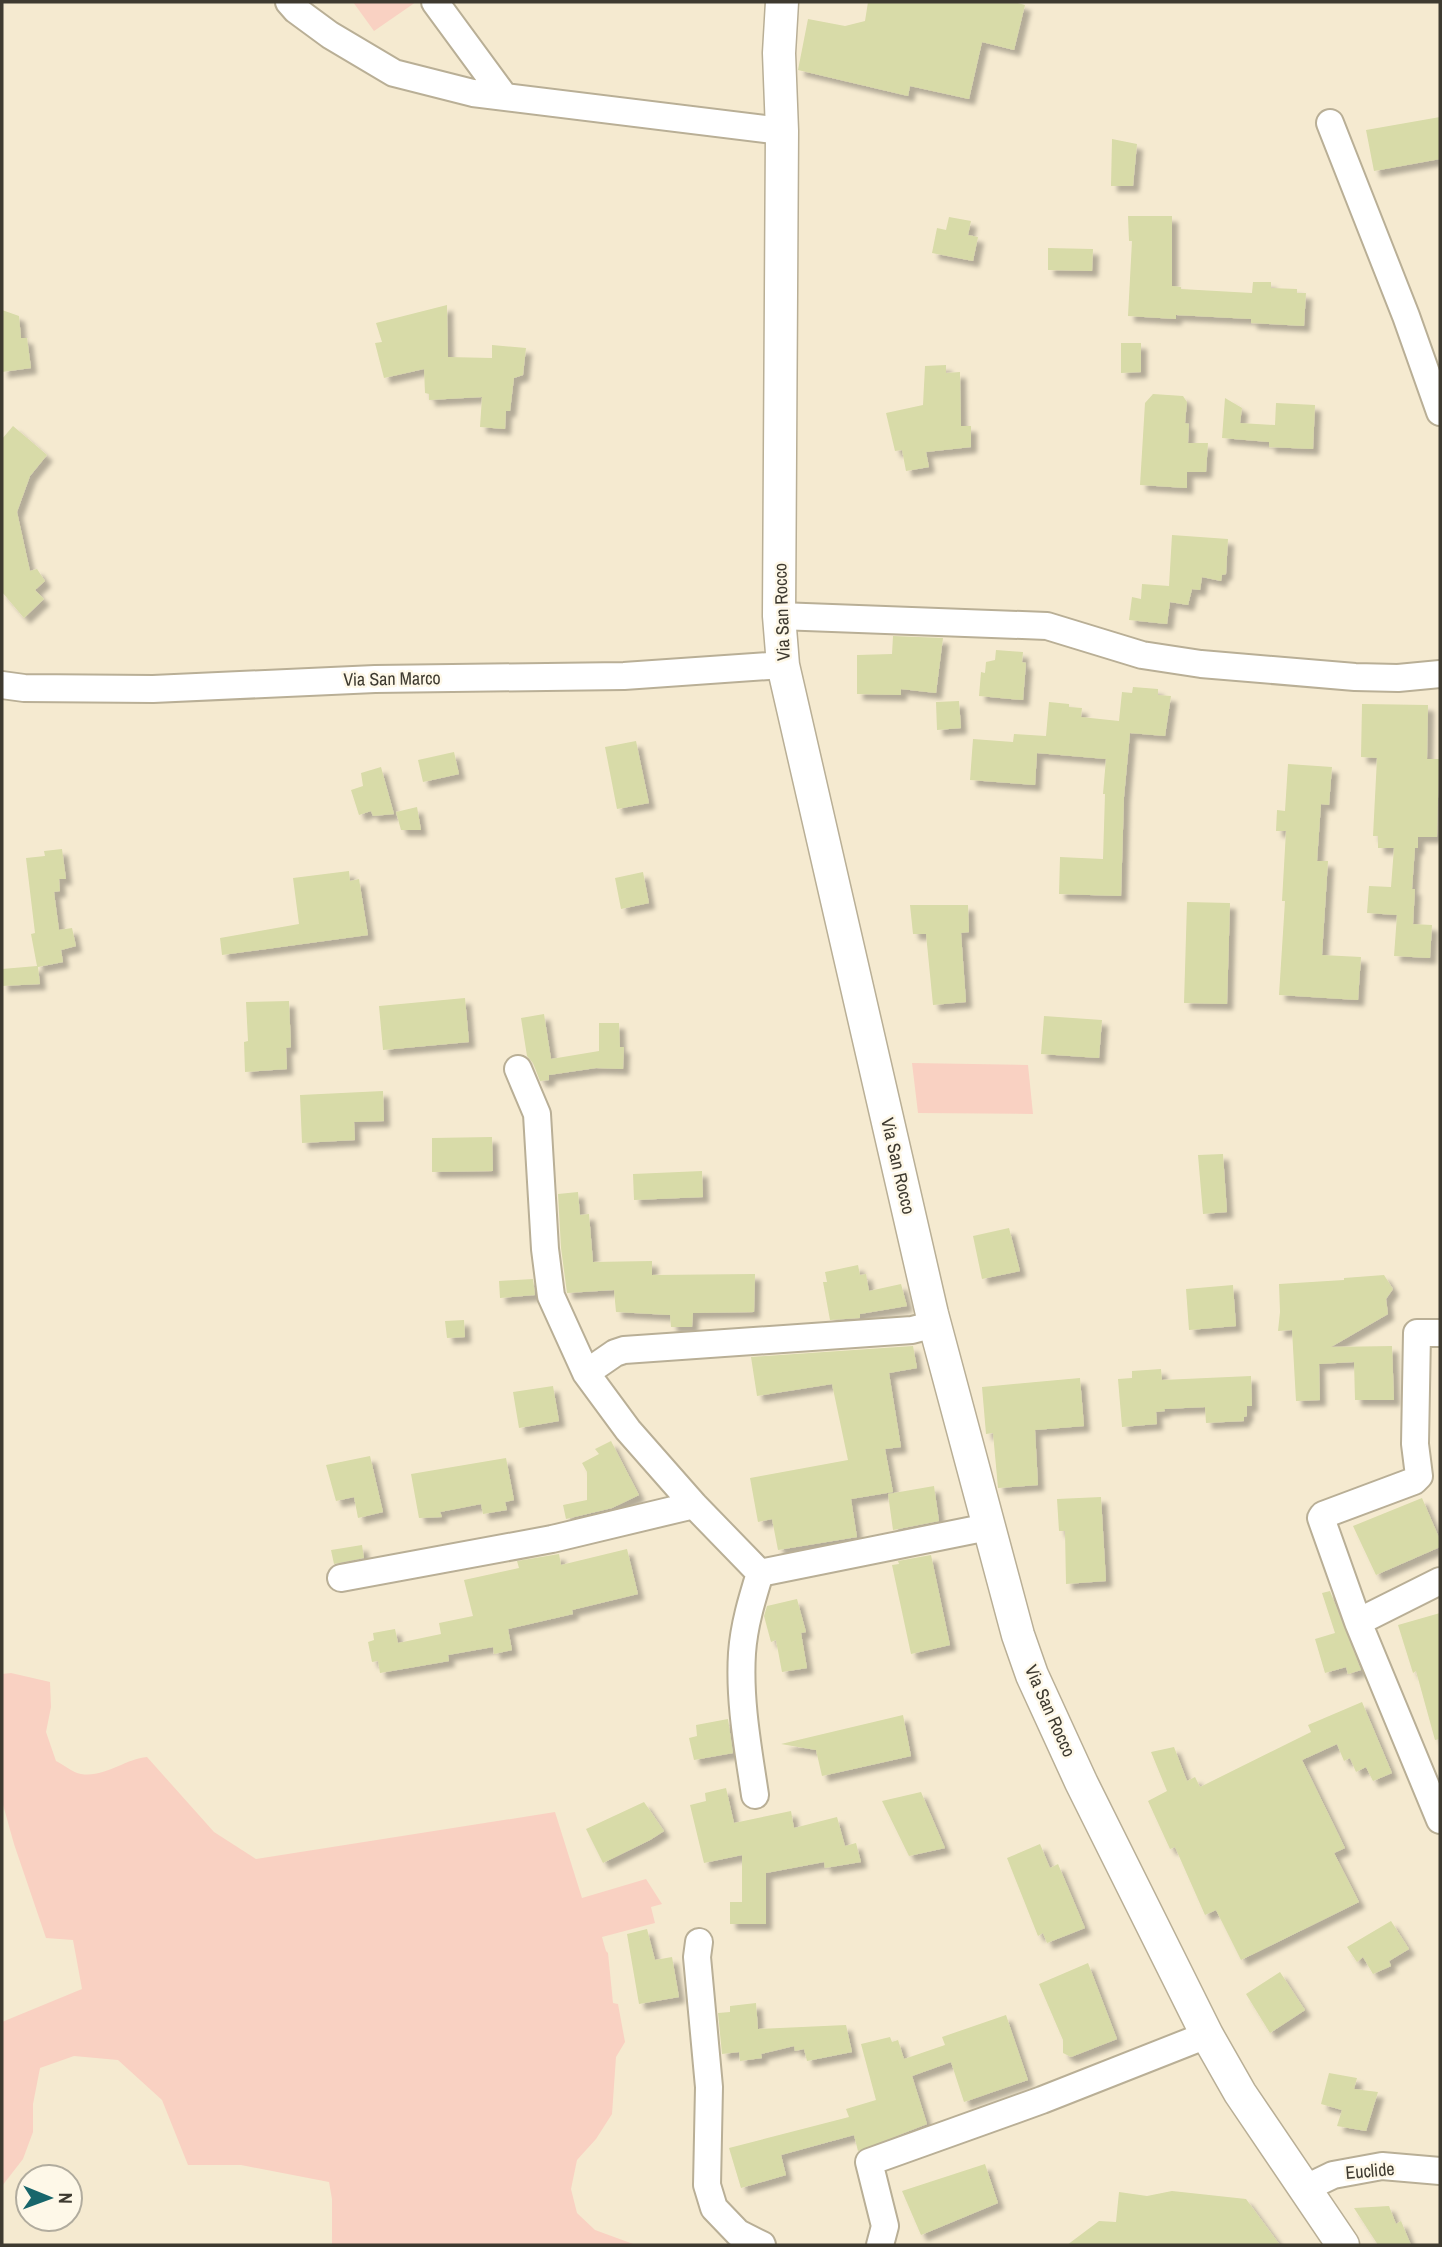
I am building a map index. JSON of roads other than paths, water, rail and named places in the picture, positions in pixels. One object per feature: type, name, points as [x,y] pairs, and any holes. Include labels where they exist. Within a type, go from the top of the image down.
[{"type":"street","points":[[289,2],[330,35],[394,73],[473,93],[782,131]]},
{"type":"street","points":[[435,2],[504,96]]},
{"type":"street","name":"Via San Rocco","points":[[782,2],[779,53],[782,131],[779,616],[783,665],[935,1324],[988,1527],[1032,1675],[1081,1782],[1207,2035],[1240,2093],[1343,2245]]},
{"type":"street","points":[[1329,123],[1406,316],[1440,412]]},
{"type":"street","points":[[779,616],[1047,626],[1142,655],[1201,664],[1354,677],[1398,678],[1440,674]]},
{"type":"street","name":"Via San Marco","points":[[2,685],[24,688],[153,689],[375,679],[624,676],[783,665]]},
{"type":"street","points":[[518,1069],[537,1114],[545,1249],[551,1296],[586,1373],[628,1430],[694,1505],[760,1573]]},
{"type":"street","points":[[586,1373],[624,1349],[912,1330],[935,1324]]},
{"type":"street","points":[[1438,1808],[1358,1622],[1321,1518],[1414,1481],[1419,1476],[1415,1444],[1417,1333],[1440,1333]]},
{"type":"street","points":[[341,1578],[552,1539],[694,1505]]},
{"type":"street","points":[[760,1573],[988,1527]]},
{"type":"street","points":[[755,1795],[743,1712],[742,1653],[748,1609],[760,1573]]},
{"type":"street","points":[[1358,1622],[1440,1581]]},
{"type":"street","points":[[699,1942],[697,1957],[709,2087],[707,2185],[714,2208],[738,2233],[762,2245]]},
{"type":"street","points":[[880,2245],[885,2226],[869,2162],[1042,2100],[1207,2035]]},
{"type":"street","name":"Euclide","points":[[1304,2189],[1333,2175],[1382,2166],[1440,2171]]}]
